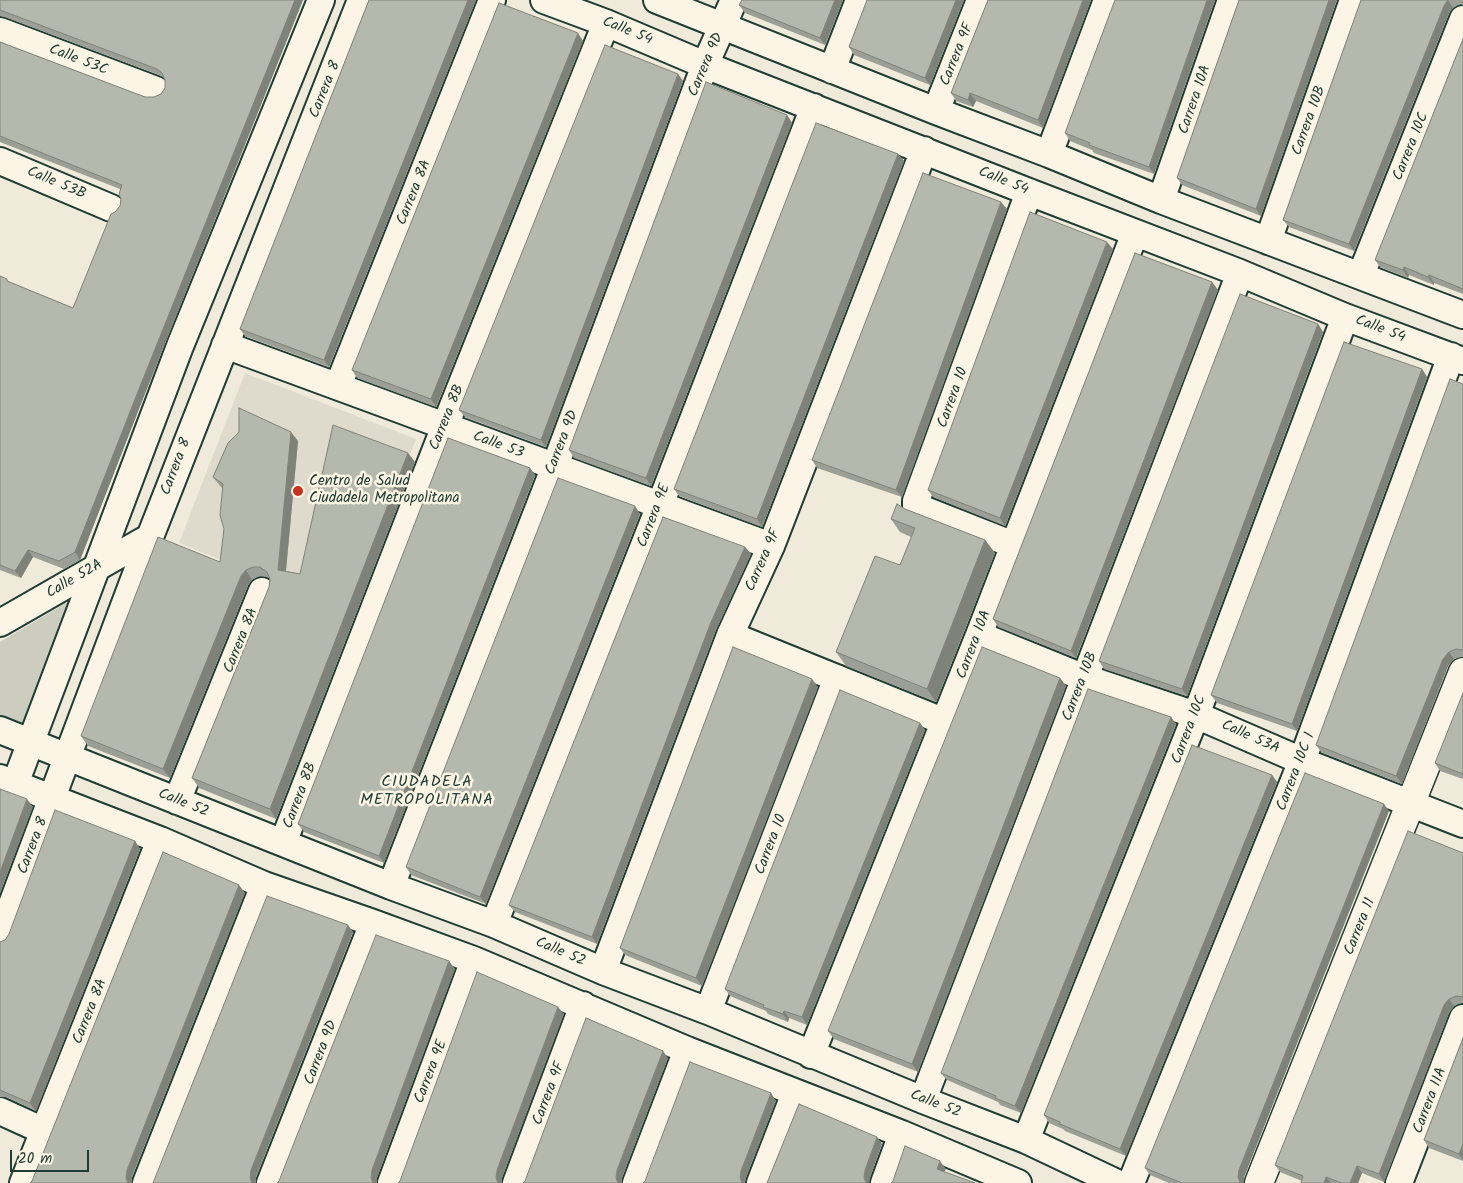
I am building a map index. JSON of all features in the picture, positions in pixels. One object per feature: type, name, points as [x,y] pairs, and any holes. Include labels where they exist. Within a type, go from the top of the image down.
[{"type":"main road","name":"Carrera 11","points":[[1259,1183],[1463,672]]},
{"type":"street","points":[[321,0],[180,346],[32,743],[8,781],[160,840],[264,885],[373,922],[474,960],[687,1050],[902,1134],[1018,1183]]},
{"type":"street","name":"Carrera 8","points":[[0,936],[150,537],[361,0]]},
{"type":"street","name":"Carrera 8A","points":[[338,386],[492,0]]},
{"type":"street","name":"Calle 54","points":[[544,0],[606,23],[705,65],[1457,359]]},
{"type":"street","points":[[657,0],[1161,200],[1463,315]]},
{"type":"street","name":"Carrera 9D","points":[[391,886],[555,466],[705,65],[734,0]]},
{"type":"street","points":[[832,70],[860,0]]},
{"type":"street","name":"Carrera 9F","points":[[936,111],[980,0]]},
{"type":"street","points":[[1049,154],[1107,0]]},
{"type":"street","name":"Carrera 10A","points":[[1161,200],[1231,0]]},
{"type":"street","name":"Carrera 10B","points":[[1268,241],[1353,0]]},
{"type":"street","name":"Carrera 10C","points":[[1361,275],[1463,19]]},
{"type":"street","name":"Carrera 8B","points":[[283,843],[445,426],[606,23]]},
{"type":"street","name":"Calle 53C","points":[[0,31],[156,90]]},
{"type":"street","name":"Carrera 9E","points":[[494,924],[660,505],[814,107]]},
{"type":"street","name":"Carrera 9F","points":[[603,971],[730,635],[771,546],[924,150]]},
{"type":"street","name":"Calle 53B","points":[[0,161],[112,208]]},
{"type":"street","name":"Carrera 10","points":[[1014,545],[920,508],[916,506],[916,501],[1029,192]]},
{"type":"street","name":"Carrera 10A","points":[[811,1055],[945,722],[1135,233]]},
{"type":"street","name":"Carrera 10B","points":[[923,1100],[1240,273]]},
{"type":"street","name":"Carrera 10C","points":[[1026,1140],[1196,715],[1345,316]]},
{"type":"street","name":"Calle 53","points":[[225,345],[771,546]]},
{"type":"street","name":"Carrera 10C 1","points":[[1131,1183],[1302,761],[1457,359]]},
{"type":"street","name":"Calle 52A","points":[[0,623],[150,537]]},
{"type":"street","name":"Carrera 8A","points":[[177,801],[262,592]]},
{"type":"street","points":[[730,635],[945,722]]},
{"type":"street","name":"Calle 53A","points":[[979,635],[1084,678],[1196,715],[1302,761],[1463,824]]},
{"type":"street","name":"Carrera 10","points":[[708,1011],[837,678]]},
{"type":"street","name":"Calle 52","points":[[0,730],[391,886],[494,924],[603,971],[708,1011],[811,1055],[1026,1140],[1117,1183]]},
{"type":"street","name":"Carrera 8A","points":[[23,1183],[160,840]]},
{"type":"street","points":[[146,1183],[264,885]]},
{"type":"street","name":"Carrera 9D","points":[[270,1183],[373,922]]},
{"type":"street","name":"Carrera 9E","points":[[391,1183],[474,960]]},
{"type":"street","name":"Carrera 9F","points":[[516,1183],[584,1005]]},
{"type":"street","name":"Carrera 11A","points":[[1400,1183],[1463,1018]]},
{"type":"street","points":[[636,1183],[687,1050]]},
{"type":"street","points":[[760,1183],[795,1093]]},
{"type":"street","points":[[0,1110],[44,1130]]},
{"type":"street","points":[[884,1183],[902,1134]]},
{"type":"shaded area","name":"Centro de Salud Ciudadela Metropolitana","points":[[245,373],[416,439],[350,611],[179,543]]},
{"type":"shaded area","points":[[78,596],[27,736],[0,725],[0,642]]},
{"type":"building","points":[[0,0],[295,0],[75,552],[59,561],[28,550],[15,571],[0,565],[0,276],[7,279],[7,281],[73,308],[111,214],[120,206],[121,199],[119,194],[122,185],[0,136],[0,42],[145,97],[154,97],[161,94],[165,88],[165,80],[162,73],[157,69],[0,10]]},
{"type":"building","points":[[369,0],[468,0],[324,360],[240,329]]},
{"type":"building","points":[[742,0],[835,0],[820,38],[739,5]]},
{"type":"building","points":[[867,0],[956,0],[925,78],[849,47]]},
{"type":"building","points":[[988,0],[1083,0],[1038,120],[970,93],[968,100],[951,93]]},
{"type":"building","points":[[1115,0],[1207,0],[1149,167],[1089,145],[1090,143],[1065,133]]},
{"type":"building","points":[[1239,0],[1329,0],[1256,209],[1177,178]]},
{"type":"building","points":[[1361,0],[1448,0],[1349,244],[1283,220]]},
{"type":"building","points":[[499,3],[578,33],[431,399],[352,370]]},
{"type":"building","points":[[1463,39],[1463,289],[1429,275],[1428,277],[1404,267],[1403,270],[1375,260]]},
{"type":"building","points":[[605,45],[678,74],[541,440],[459,410]]},
{"type":"building","points":[[706,82],[787,115],[646,478],[569,450]]},
{"type":"building","points":[[816,123],[898,154],[757,519],[674,489]]},
{"type":"building","points":[[923,173],[1001,202],[896,490],[812,460]]},
{"type":"building","points":[[1030,212],[1107,242],[1000,518],[928,490]]},
{"type":"building","points":[[1135,253],[1212,282],[1071,651],[993,619]]},
{"type":"building","points":[[1240,294],[1318,324],[1182,689],[1099,661]]},
{"type":"building","points":[[1344,342],[1422,369],[1292,724],[1211,695]]},
{"type":"building","points":[[1450,379],[1463,384],[1463,650],[1456,649],[1449,652],[1443,659],[1396,776],[1316,745]]},
{"type":"building","points":[[239,408],[291,432],[278,570],[300,574],[333,425],[408,453],[270,809],[192,778],[269,587],[270,579],[267,572],[260,567],[246,570],[241,576],[163,769],[81,736],[158,537],[220,562],[224,529],[220,515],[223,484],[213,477],[228,443],[239,432]]},
{"type":"building","points":[[448,438],[530,468],[379,856],[298,824]]},
{"type":"building","points":[[558,478],[635,506],[480,897],[406,867]]},
{"type":"building","points":[[897,504],[905,509],[985,540],[927,689],[836,652],[875,556],[900,565],[915,528],[891,519]]},
{"type":"building","points":[[663,517],[745,547],[711,622],[592,937],[509,905]]},
{"type":"building","points":[[733,647],[812,679],[696,978],[620,948]]},
{"type":"building","points":[[982,647],[1060,678],[912,1064],[828,1031]]},
{"type":"building","points":[[1088,689],[1171,717],[1015,1106],[941,1073]]},
{"type":"building","points":[[840,690],[920,723],[802,1017],[784,1011],[783,1014],[763,1007],[764,1005],[725,989]]},
{"type":"building","points":[[1463,693],[1463,774],[1435,763]]},
{"type":"building","points":[[1192,745],[1272,775],[1120,1149],[1060,1124],[1060,1122],[1044,1115]]},
{"type":"building","points":[[1305,773],[1384,804],[1239,1170],[1238,1177],[1240,1182],[1182,1183],[1145,1168]]},
{"type":"building","points":[[0,789],[27,799],[0,872]]},
{"type":"building","points":[[55,810],[135,841],[30,1103],[0,1090],[0,942],[5,940],[9,934]]},
{"type":"building","points":[[1408,831],[1463,853],[1463,997],[1456,996],[1449,999],[1444,1005],[1379,1174],[1357,1166],[1350,1183],[1342,1183],[1326,1177],[1324,1183],[1301,1183],[1303,1176],[1275,1165]]},
{"type":"building","points":[[163,852],[239,885],[127,1170],[126,1178],[128,1183],[30,1183],[32,1181]]},
{"type":"building","points":[[267,896],[348,925],[251,1170],[250,1178],[252,1183],[153,1183]]},
{"type":"building","points":[[376,935],[449,961],[372,1170],[371,1178],[373,1183],[277,1183],[279,1181]]},
{"type":"building","points":[[477,972],[558,1007],[497,1170],[496,1178],[498,1183],[398,1183],[400,1181]]},
{"type":"building","points":[[586,1018],[663,1051],[617,1170],[616,1178],[618,1183],[523,1183],[525,1181]]},
{"type":"building","points":[[1463,1038],[1463,1144],[1459,1154],[1424,1140]]},
{"type":"building","points":[[690,1062],[771,1093],[741,1171],[742,1183],[643,1183]]},
{"type":"building","points":[[799,1104],[877,1137],[865,1170],[864,1178],[866,1183],[767,1183]]},
{"type":"building","points":[[905,1146],[940,1161],[937,1169],[975,1183],[891,1183]]},
{"type":"place","name":"Centro de Salud Ciudadela Metropolitana","points":[[298,491]]},
{"type":"district","name":"CIUDADELA METROPOLITANA","points":[[427,792]]}]
